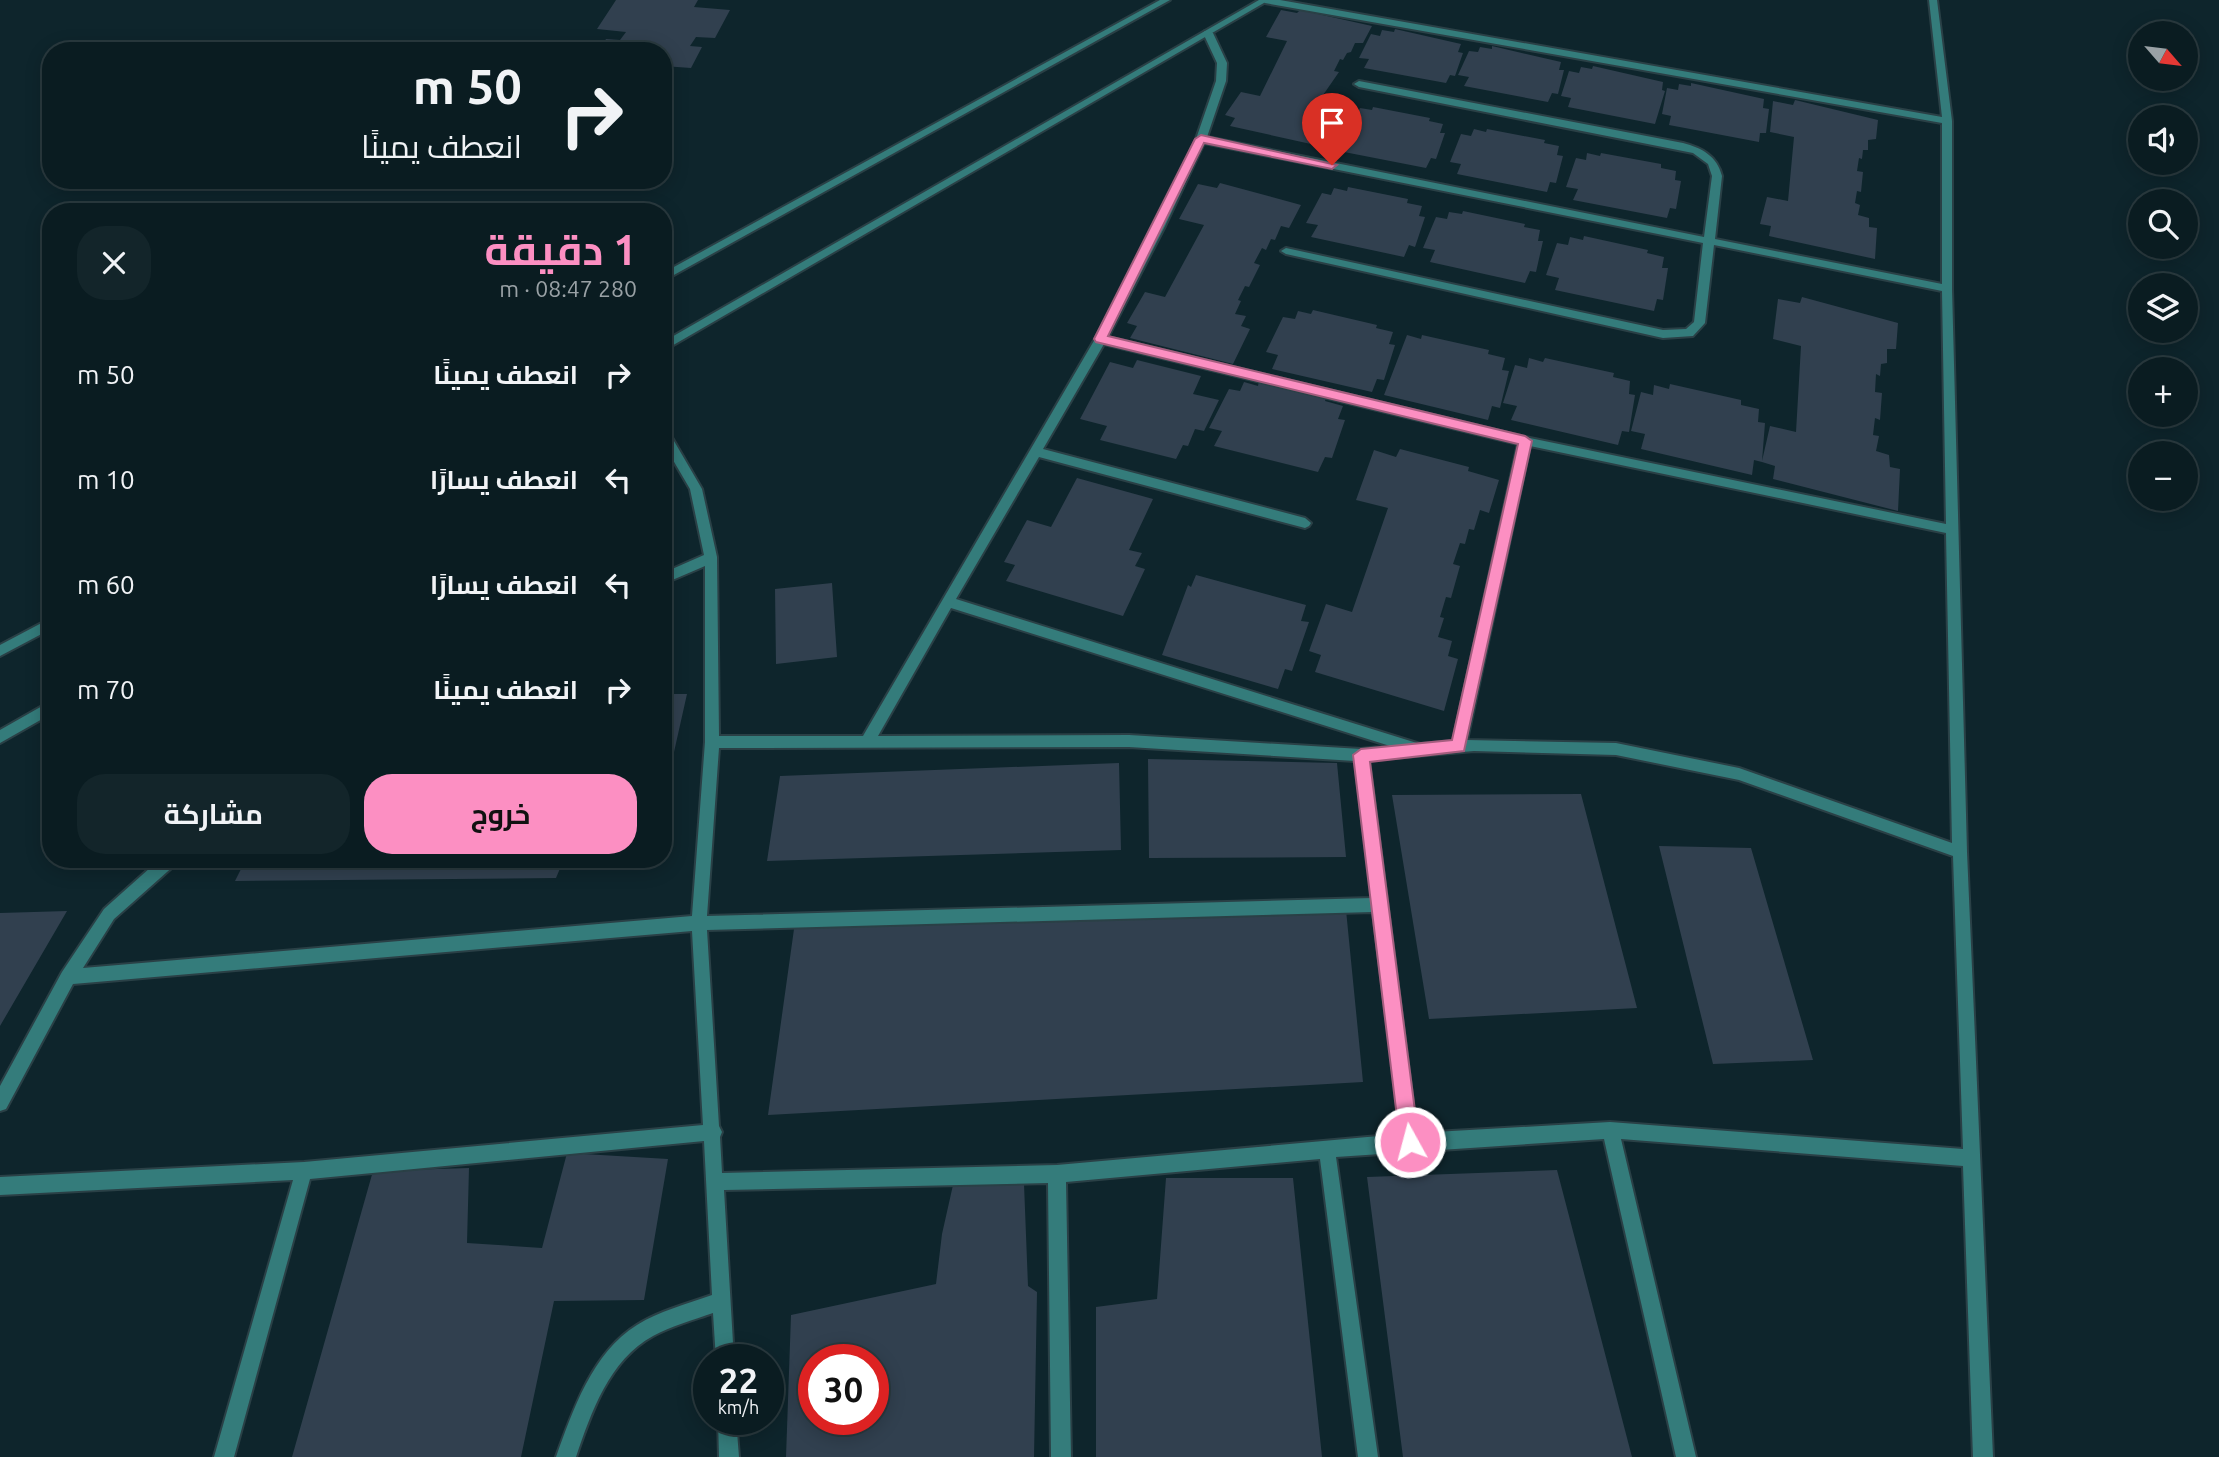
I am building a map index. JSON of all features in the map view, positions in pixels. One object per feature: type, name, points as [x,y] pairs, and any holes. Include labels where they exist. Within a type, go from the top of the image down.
[{"type":"street","points":[[672,273],[1166,0]]},
{"type":"street","points":[[672,342],[1265,0],[1947,121]]},
{"type":"street","points":[[1933,0],[1947,121],[1947,289],[1960,852],[1983,1457]]},
{"type":"street","points":[[866,743],[1101,339],[1201,139],[1223,72],[1208,33]]},
{"type":"street","points":[[1286,251],[1677,335],[1689,333],[1699,323],[1716,169],[1712,161],[1696,150],[1359,84]]},
{"type":"street","points":[[1201,139],[1947,289]]},
{"type":"street","points":[[1101,339],[1525,441],[1954,530]]},
{"type":"street","points":[[1459,746],[1525,441]]},
{"type":"street","points":[[672,448],[696,489],[711,557],[712,742],[699,923],[714,1132],[724,1344]]},
{"type":"street","points":[[1034,451],[1305,523]]},
{"type":"street","points":[[672,575],[711,557]]},
{"type":"street","points":[[949,602],[1422,750]]},
{"type":"street","points":[[0,651],[42,627]]},
{"type":"street","points":[[0,737],[42,712]]},
{"type":"street","points":[[712,742],[1129,741],[1361,755],[1459,746],[1616,749],[1739,774],[1960,852]]},
{"type":"street","points":[[1361,755],[1410,1142]]},
{"type":"street","points":[[0,1104],[68,977],[109,914],[160,868]]},
{"type":"street","points":[[68,977],[699,923],[1381,905]]},
{"type":"street","points":[[715,1182],[1057,1174],[1410,1142],[1610,1130],[1973,1158]]},
{"type":"street","points":[[1610,1130],[1686,1457]]},
{"type":"street","points":[[0,1186],[304,1171],[714,1132]]},
{"type":"street","points":[[1327,1150],[1368,1457]]},
{"type":"street","points":[[224,1457],[304,1171]]},
{"type":"street","points":[[1057,1174],[1061,1457]]},
{"type":"street","points":[[566,1457],[584,1404],[614,1359],[643,1331],[723,1300]]},
{"type":"street","points":[[728,1435],[729,1457]]},
{"type":"building","points":[[616,0],[698,0],[694,7],[730,10],[715,38],[696,37],[690,46],[702,47],[691,68],[672,67],[672,42],[604,42],[606,39],[620,40],[626,32],[597,29]]},
{"type":"building","points":[[1281,10],[1297,13],[1300,10],[1372,26],[1363,43],[1355,43],[1351,52],[1347,53],[1343,60],[1340,59],[1334,71],[1339,72],[1321,98],[1325,99],[1319,108],[1328,111],[1326,118],[1333,120],[1320,146],[1230,126],[1235,118],[1225,115],[1241,92],[1260,96],[1287,41],[1266,37]]},
{"type":"building","points":[[1395,29],[1461,44],[1458,52],[1463,53],[1455,76],[1450,75],[1446,83],[1364,68],[1369,59],[1359,58],[1371,34],[1380,36],[1382,30],[1394,32]]},
{"type":"building","points":[[1492,46],[1561,62],[1559,70],[1564,70],[1558,94],[1552,93],[1548,102],[1464,86],[1469,77],[1458,75],[1469,51],[1478,52],[1480,47],[1492,49]]},
{"type":"building","points":[[1593,66],[1663,82],[1662,90],[1665,91],[1655,124],[1568,107],[1571,98],[1561,96],[1569,71],[1579,73],[1581,67],[1592,69]]},
{"type":"building","points":[[1691,83],[1764,99],[1763,108],[1769,109],[1766,133],[1760,133],[1759,142],[1669,125],[1671,116],[1662,114],[1667,88],[1678,90],[1679,84],[1691,86]]},
{"type":"building","points":[[1795,100],[1878,120],[1876,139],[1868,140],[1868,150],[1863,150],[1862,159],[1859,158],[1857,171],[1863,172],[1861,192],[1857,191],[1855,203],[1860,205],[1858,215],[1869,218],[1869,227],[1877,228],[1875,259],[1769,236],[1771,226],[1760,224],[1767,197],[1788,201],[1794,137],[1770,132],[1773,101],[1793,105]]},
{"type":"building","points":[[1373,107],[1430,118],[1429,121],[1443,124],[1440,133],[1445,133],[1436,159],[1431,158],[1426,168],[1339,151],[1345,141],[1334,139],[1348,112],[1357,114],[1360,108],[1372,110]]},
{"type":"building","points":[[1474,129],[1545,140],[1544,143],[1559,146],[1557,155],[1563,156],[1556,183],[1550,182],[1547,192],[1457,174],[1461,164],[1450,162],[1461,134],[1471,136]]},
{"type":"building","points":[[1587,153],[1661,164],[1661,168],[1676,171],[1675,180],[1681,181],[1676,209],[1670,208],[1667,218],[1573,200],[1578,189],[1566,187],[1576,158],[1586,160]]},
{"type":"building","points":[[1220,183],[1301,205],[1289,228],[1281,226],[1275,240],[1271,239],[1266,250],[1262,248],[1254,263],[1260,265],[1249,287],[1245,286],[1238,300],[1241,301],[1235,314],[1246,316],[1241,326],[1250,329],[1233,364],[1130,338],[1137,326],[1127,323],[1145,292],[1165,297],[1204,225],[1179,219],[1198,184],[1217,188]]},
{"type":"building","points":[[1348,187],[1408,199],[1407,203],[1422,206],[1419,216],[1425,217],[1415,247],[1409,245],[1404,257],[1311,237],[1318,225],[1306,223],[1322,193],[1331,195],[1334,188],[1347,191]]},
{"type":"building","points":[[1463,211],[1525,224],[1524,227],[1540,230],[1538,241],[1543,241],[1536,272],[1530,271],[1525,283],[1430,262],[1435,250],[1423,248],[1436,217],[1447,219],[1449,212],[1462,214]]},
{"type":"building","points":[[1584,236],[1648,250],[1647,253],[1664,257],[1662,268],[1668,268],[1663,300],[1657,299],[1654,311],[1555,290],[1559,278],[1546,275],[1557,243],[1568,245],[1570,237],[1583,240]]},
{"type":"building","points":[[1802,297],[1898,323],[1896,349],[1887,349],[1887,363],[1881,364],[1880,376],[1876,374],[1875,392],[1882,393],[1880,420],[1875,418],[1873,435],[1879,436],[1876,451],[1889,455],[1890,467],[1900,469],[1898,511],[1773,479],[1775,466],[1754,460],[1752,475],[1641,449],[1645,434],[1631,431],[1641,392],[1653,395],[1654,385],[1669,389],[1670,384],[1741,400],[1741,405],[1759,409],[1758,422],[1765,423],[1762,461],[1770,426],[1796,432],[1801,346],[1773,339],[1778,299],[1800,303]]},
{"type":"building","points":[[1313,310],[1377,325],[1376,328],[1393,332],[1389,344],[1395,345],[1384,380],[1377,379],[1372,392],[1272,369],[1278,355],[1266,352],[1283,317],[1295,319],[1298,311],[1311,314]]},
{"type":"building","points":[[1407,335],[1421,339],[1422,335],[1489,350],[1488,354],[1505,358],[1502,370],[1509,371],[1500,408],[1492,406],[1488,420],[1384,395]]},
{"type":"building","points":[[1529,358],[1543,362],[1545,358],[1614,373],[1613,377],[1630,381],[1629,394],[1635,395],[1629,432],[1622,431],[1618,445],[1511,420],[1517,406],[1503,403],[1515,365],[1527,368]]},
{"type":"building","points":[[1137,360],[1201,376],[1193,394],[1219,400],[1204,431],[1195,429],[1188,446],[1183,445],[1176,459],[1100,440],[1107,426],[1080,419],[1110,362],[1133,368]]},
{"type":"building","points":[[1259,381],[1326,397],[1325,401],[1343,406],[1338,419],[1345,420],[1332,458],[1325,457],[1318,472],[1214,446],[1222,431],[1209,428],[1229,389],[1240,391],[1244,382],[1258,386]]},
{"type":"building","points":[[1400,449],[1469,467],[1468,471],[1499,480],[1489,513],[1480,510],[1474,530],[1469,529],[1465,544],[1460,543],[1453,564],[1460,566],[1451,598],[1446,597],[1440,617],[1444,618],[1438,637],[1452,641],[1448,656],[1458,659],[1444,711],[1315,672],[1321,655],[1309,651],[1326,604],[1352,612],[1388,508],[1356,500],[1374,450],[1396,457]]},
{"type":"building","points":[[1077,478],[1153,499],[1129,550],[1142,553],[1135,566],[1145,569],[1123,616],[1006,581],[1015,565],[1004,562],[1027,520],[1051,527]]},
{"type":"building","points":[[1196,575],[1306,605],[1301,621],[1309,622],[1292,671],[1285,669],[1278,689],[1162,655],[1188,585],[1191,587]]},
{"type":"building","points":[[832,583],[837,657],[776,664],[775,589]]},
{"type":"building","points":[[672,694],[687,694],[672,761]]},
{"type":"building","points":[[1148,759],[1337,763],[1346,857],[1149,858]]},
{"type":"building","points":[[1119,763],[1121,850],[767,861],[780,776]]},
{"type":"building","points":[[1581,794],[1637,1008],[1429,1019],[1392,795]]},
{"type":"building","points":[[1659,846],[1751,848],[1813,1060],[1713,1064]]},
{"type":"building","points":[[242,868],[560,868],[556,878],[235,881]]},
{"type":"building","points":[[1346,910],[1363,1082],[768,1115],[795,922]]},
{"type":"building","points":[[67,911],[0,1026],[0,913]]},
{"type":"building","points":[[567,1153],[668,1159],[644,1300],[554,1301],[521,1457],[292,1457],[373,1171],[469,1168],[467,1243],[542,1248]]},
{"type":"building","points":[[1557,1170],[1632,1457],[1403,1457],[1367,1177]]},
{"type":"building","points":[[1166,1178],[1293,1178],[1322,1457],[1096,1457],[1096,1307],[1157,1299]]},
{"type":"building","points":[[1024,1184],[1028,1286],[1037,1292],[1034,1457],[786,1457],[791,1315],[936,1284],[942,1234],[953,1185]]},
{"type":"route","points":[[1332,165],[1201,139],[1160,226],[1101,339],[1525,441],[1459,746],[1361,755],[1410,1142]]}]
